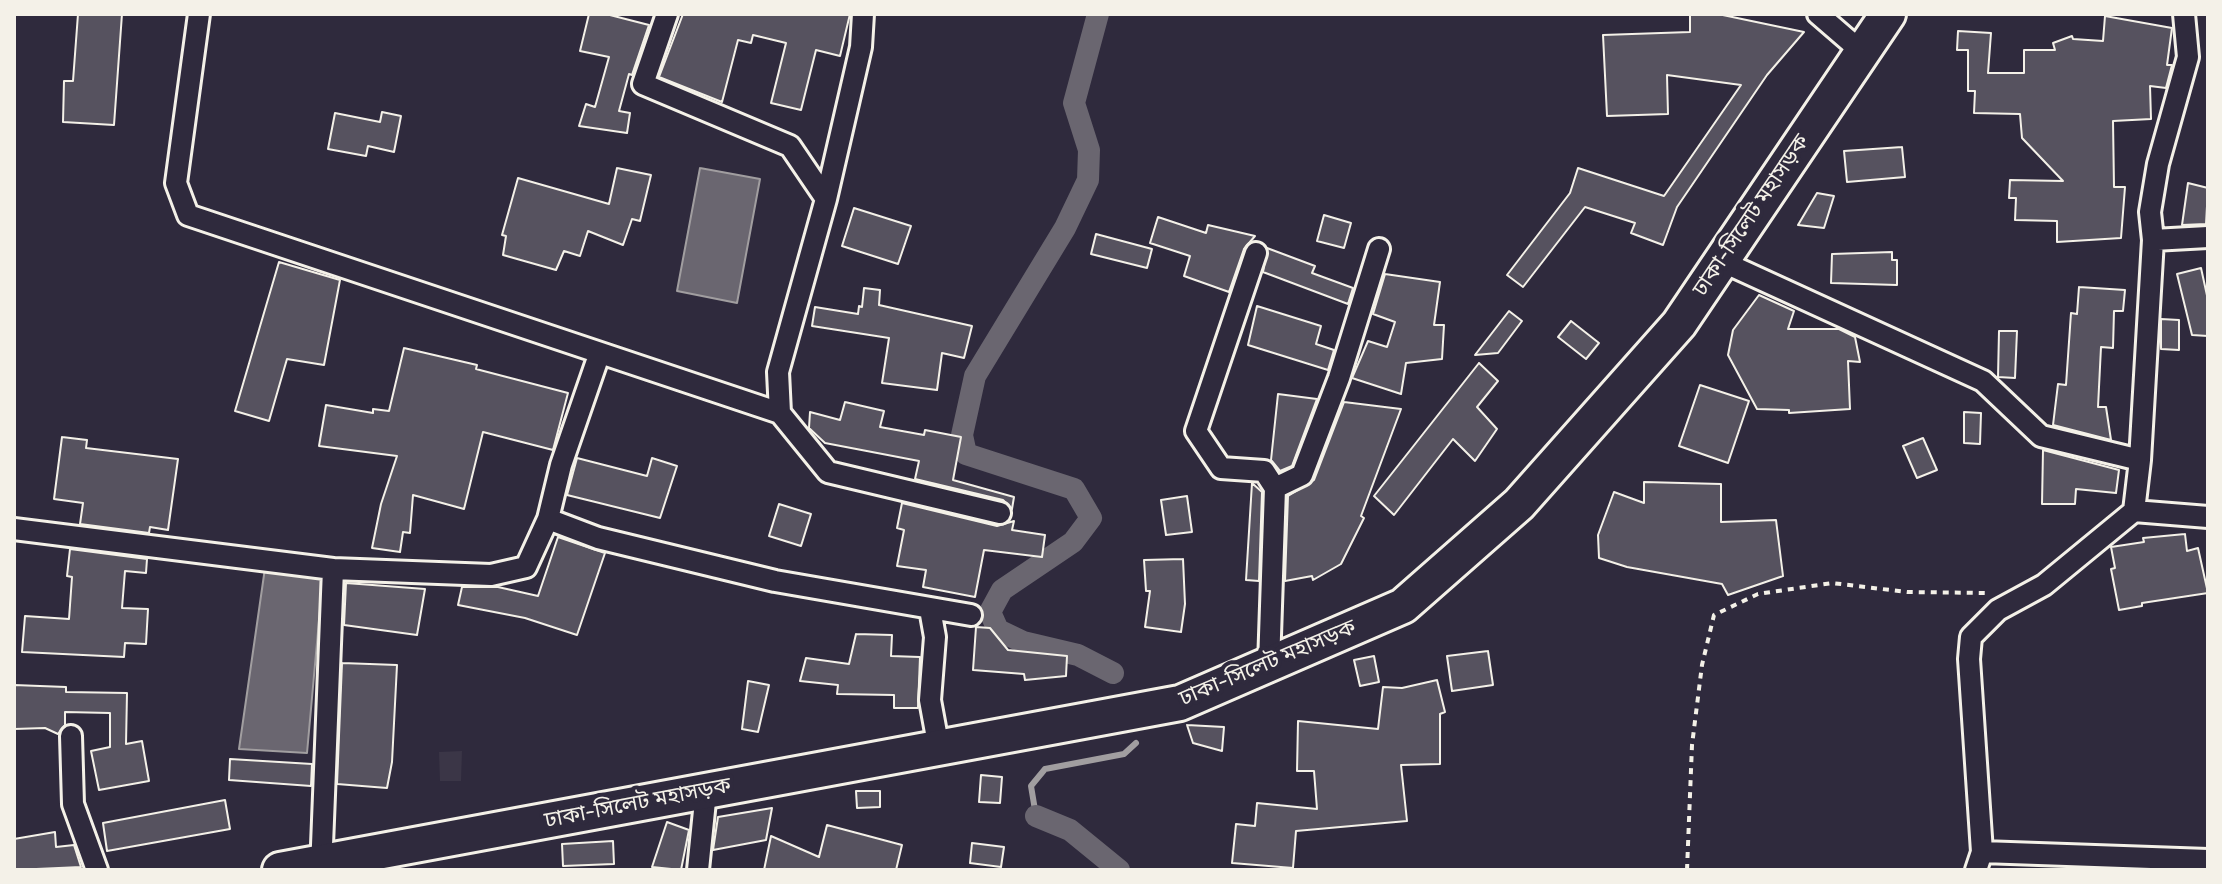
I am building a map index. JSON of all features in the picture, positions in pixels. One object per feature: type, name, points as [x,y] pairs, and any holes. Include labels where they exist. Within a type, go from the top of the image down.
[{"type":"highway","name":"ঢাকা-সিলেট মহাসড়ক","points":[[280,870],[322,866],[1180,703],[1403,606],[1519,504],[1679,324],[1888,14]]},
{"type":"street","points":[[199,14],[176,183],[188,215],[599,355],[780,413],[828,472],[1000,513]]},
{"type":"street","points":[[667,14],[643,84],[790,146],[826,199]]},
{"type":"street","points":[[780,413],[778,372],[826,199],[861,47],[863,14]]},
{"type":"street","points":[[1818,14],[1862,52]]},
{"type":"street","points":[[2184,14],[2188,57],[2158,164],[2150,212],[2153,240],[2140,460],[2134,511],[2044,585],[1998,610],[1971,637],[1970,686],[1979,861],[2208,860]]},
{"type":"street","points":[[2153,240],[2208,237]]},
{"type":"street","points":[[1275,488],[1302,475],[1339,378],[1379,249]]},
{"type":"street","points":[[1256,253],[1196,431],[1221,468],[1264,471],[1275,488],[1269,665]]},
{"type":"street","points":[[1721,261],[1983,381],[2041,436],[2140,460]]},
{"type":"street","points":[[14,529],[333,569],[491,575],[526,567],[548,519],[561,465],[599,355]]},
{"type":"street","points":[[2134,511],[2208,517]]},
{"type":"street","points":[[548,519],[598,538],[775,581],[971,615]]},
{"type":"street","points":[[322,866],[333,569]]},
{"type":"street","points":[[930,609],[935,637],[930,700],[939,749]]},
{"type":"street","points":[[71,736],[73,804],[97,870]]},
{"type":"street","points":[[698,870],[706,791]]},
{"type":"path","points":[[1687,870],[1692,745],[1702,665],[1714,615],[1758,594],[1832,583],[1907,592],[1990,593]]},
{"type":"shaded area","points":[[700,168],[760,179],[737,303],[677,291]]},
{"type":"shaded area","points":[[265,568],[323,576],[307,753],[239,749]]},
{"type":"shaded area","points":[[462,751],[461,781],[440,781],[439,752]]},
{"type":"building","points":[[78,14],[122,14],[114,125],[63,122],[64,81],[73,81]]},
{"type":"building","points":[[589,14],[606,14],[649,25],[632,75],[629,74],[619,111],[630,113],[627,133],[579,126],[586,104],[595,107],[609,57],[580,51]]},
{"type":"building","points":[[683,14],[850,14],[840,56],[816,50],[801,110],[771,103],[786,43],[753,35],[751,43],[738,40],[722,102],[659,77]]},
{"type":"building","points":[[1690,14],[1718,14],[1804,32],[1767,75],[1677,207],[1663,245],[1631,233],[1635,223],[1585,207],[1523,287],[1507,275],[1570,193],[1578,168],[1664,196],[1741,85],[1667,75],[1668,114],[1607,116],[1603,35],[1690,32]]},
{"type":"building","points":[[2105,16],[2172,28],[2167,65],[2172,65],[2166,88],[2150,86],[2151,119],[2113,121],[2114,187],[2125,187],[2121,238],[2057,242],[2057,221],[2015,220],[2016,198],[2009,198],[2010,180],[2063,181],[2022,138],[2020,114],[1974,113],[1975,91],[1968,91],[1968,50],[1957,50],[1958,31],[1991,33],[1988,73],[2024,73],[2024,50],[2055,50],[2053,43],[2072,36],[2073,39],[2103,41]]},
{"type":"building","points":[[382,112],[401,116],[394,152],[368,146],[366,156],[328,149],[335,113],[380,122]]},
{"type":"building","points":[[1902,147],[1905,177],[1847,182],[1844,151]]},
{"type":"building","points":[[617,168],[651,175],[640,221],[632,219],[623,245],[588,231],[580,256],[564,251],[556,270],[503,255],[506,236],[502,235],[518,178],[609,204]]},
{"type":"building","points":[[2188,183],[2208,188],[2206,224],[2182,225]]},
{"type":"building","points":[[1817,193],[1834,196],[1824,228],[1798,225]]},
{"type":"building","points":[[854,208],[911,226],[898,264],[842,246]]},
{"type":"building","points":[[1324,215],[1351,223],[1344,248],[1317,241]]},
{"type":"building","points":[[1158,217],[1206,233],[1208,225],[1255,236],[1244,249],[1229,292],[1184,276],[1190,256],[1150,243]]},
{"type":"building","points":[[1096,234],[1152,249],[1147,268],[1091,254]]},
{"type":"building","points":[[1267,248],[1315,266],[1312,273],[1353,288],[1348,304],[1263,272]]},
{"type":"building","points":[[1892,252],[1892,260],[1897,260],[1897,285],[1831,283],[1832,254]]},
{"type":"building","points":[[279,262],[340,280],[324,365],[287,359],[269,421],[235,411]]},
{"type":"building","points":[[2201,268],[2208,300],[2208,336],[2192,335],[2177,274]]},
{"type":"building","points":[[1385,274],[1440,282],[1434,325],[1444,325],[1442,359],[1406,363],[1401,394],[1352,378],[1368,341],[1387,347],[1395,322],[1373,314]]},
{"type":"building","points":[[2079,287],[2125,290],[2123,311],[2114,311],[2113,348],[2101,347],[2098,407],[2106,407],[2111,440],[2053,425],[2058,384],[2066,385],[2071,313],[2077,314]]},
{"type":"building","points":[[864,288],[880,290],[879,305],[972,326],[964,358],[942,353],[937,390],[882,383],[889,338],[812,326],[815,307],[858,314]]},
{"type":"building","points":[[1759,295],[1794,311],[1788,329],[1839,329],[1855,337],[1860,362],[1848,361],[1850,409],[1789,413],[1789,410],[1757,409],[1728,355],[1733,330]]},
{"type":"building","points":[[1257,306],[1321,326],[1316,344],[1334,350],[1328,370],[1248,345]]},
{"type":"building","points":[[1509,311],[1522,321],[1498,353],[1475,355]]},
{"type":"building","points":[[2161,319],[2179,320],[2179,350],[2161,349]]},
{"type":"building","points":[[1571,321],[1599,343],[1586,359],[1558,337]]},
{"type":"building","points":[[1999,331],[2017,331],[2015,378],[1998,377]]},
{"type":"building","points":[[404,348],[477,365],[476,369],[568,393],[553,450],[483,432],[464,509],[413,495],[410,533],[403,532],[400,552],[372,548],[381,504],[397,456],[319,446],[326,405],[373,413],[373,409],[389,411]]},
{"type":"building","points":[[1479,363],[1498,381],[1477,407],[1497,429],[1475,461],[1453,439],[1394,515],[1374,496]]},
{"type":"building","points":[[1700,385],[1749,401],[1728,463],[1679,446]]},
{"type":"building","points":[[1278,394],[1317,399],[1292,466],[1280,471],[1271,460]]},
{"type":"building","points":[[845,402],[884,411],[880,427],[924,435],[925,430],[961,437],[953,480],[1014,497],[1012,509],[1003,500],[915,479],[919,461],[825,443],[809,428],[810,412],[840,420]]},
{"type":"building","points":[[1344,402],[1401,409],[1361,516],[1364,518],[1341,564],[1313,580],[1312,576],[1285,581],[1288,496],[1314,480]]},
{"type":"building","points":[[1964,412],[1981,413],[1980,444],[1964,443]]},
{"type":"building","points":[[62,437],[87,440],[86,448],[178,459],[168,530],[150,527],[149,533],[80,524],[83,503],[54,499]]},
{"type":"building","points":[[1923,438],[1937,470],[1917,478],[1903,446]]},
{"type":"building","points":[[2043,450],[2119,470],[2116,493],[2076,489],[2075,504],[2042,504]]},
{"type":"building","points":[[577,458],[647,476],[652,458],[677,466],[660,518],[567,495]]},
{"type":"building","points":[[1644,482],[1721,484],[1721,522],[1776,520],[1783,576],[1728,595],[1722,584],[1627,567],[1599,558],[1598,535],[1614,492],[1644,503]]},
{"type":"building","points":[[1252,483],[1262,492],[1259,581],[1246,580]]},
{"type":"building","points":[[1187,496],[1192,532],[1166,535],[1161,500]]},
{"type":"building","points":[[902,503],[997,526],[1014,521],[1012,530],[1045,535],[1042,557],[984,550],[975,597],[923,587],[926,570],[897,566],[904,530],[897,528]]},
{"type":"building","points":[[779,504],[811,514],[801,546],[769,536]]},
{"type":"building","points":[[2185,534],[2187,551],[2198,548],[2208,593],[2142,603],[2142,606],[2119,610],[2111,569],[2115,568],[2111,547],[2144,542],[2143,538]]},
{"type":"building","points":[[558,537],[605,553],[577,635],[525,618],[458,605],[462,587],[498,587],[538,596]]},
{"type":"building","points":[[70,549],[147,559],[146,573],[125,571],[122,608],[148,609],[146,644],[125,643],[124,657],[22,652],[25,616],[69,619],[72,577],[67,576]]},
{"type":"building","points":[[1183,559],[1185,604],[1181,632],[1145,627],[1150,591],[1146,591],[1144,560]]},
{"type":"building","points":[[346,583],[425,589],[417,635],[344,625]]},
{"type":"building","points":[[976,627],[990,628],[1008,650],[1067,656],[1066,676],[1025,680],[1024,674],[973,670]]},
{"type":"building","points":[[856,634],[892,635],[891,656],[920,657],[918,708],[894,708],[894,695],[837,694],[838,685],[800,681],[806,658],[849,664]]},
{"type":"building","points":[[1488,651],[1493,685],[1452,691],[1447,656]]},
{"type":"building","points":[[1374,656],[1379,682],[1360,686],[1354,660]]},
{"type":"building","points":[[342,663],[397,665],[392,762],[387,788],[337,784]]},
{"type":"building","points":[[1437,680],[1445,712],[1440,714],[1440,764],[1401,765],[1407,821],[1296,831],[1293,868],[1232,863],[1236,824],[1255,826],[1257,803],[1317,809],[1314,771],[1297,771],[1298,721],[1378,729],[1383,687],[1402,688]]},
{"type":"building","points":[[748,681],[769,685],[758,732],[742,729]]},
{"type":"building","points":[[14,685],[66,687],[66,692],[127,693],[126,744],[142,741],[149,781],[99,790],[91,751],[110,747],[110,713],[65,712],[65,725],[58,734],[45,728],[14,729]]},
{"type":"building","points":[[1187,725],[1224,727],[1222,751],[1193,743]]},
{"type":"building","points":[[230,759],[312,764],[311,786],[229,780]]},
{"type":"building","points":[[981,775],[1002,777],[1000,803],[979,802]]},
{"type":"building","points":[[856,791],[880,791],[880,807],[857,808]]},
{"type":"building","points":[[225,800],[230,829],[107,851],[103,823]]},
{"type":"building","points":[[772,808],[766,840],[713,850],[718,817]]},
{"type":"building","points":[[667,822],[689,830],[681,870],[652,867]]},
{"type":"building","points":[[827,825],[902,845],[896,870],[764,870],[771,836],[819,857]]},
{"type":"building","points":[[55,832],[56,847],[74,845],[81,867],[14,870],[14,839]]},
{"type":"building","points":[[613,841],[614,864],[563,866],[562,844]]},
{"type":"building","points":[[972,843],[1004,847],[1001,867],[970,863]]},
{"type":"waterway","points":[[1098,14],[1074,103],[1089,150],[1088,180],[1065,228],[975,376],[962,435],[966,454],[1074,489],[1091,518],[1073,542],[1002,590],[990,612],[998,630],[1023,642],[1078,655],[1113,673]]},
{"type":"waterway","points":[[1036,816],[1031,786],[1045,769],[1124,754],[1136,743]]},
{"type":"waterway","points":[[1036,816],[1070,830],[1119,870]]}]
